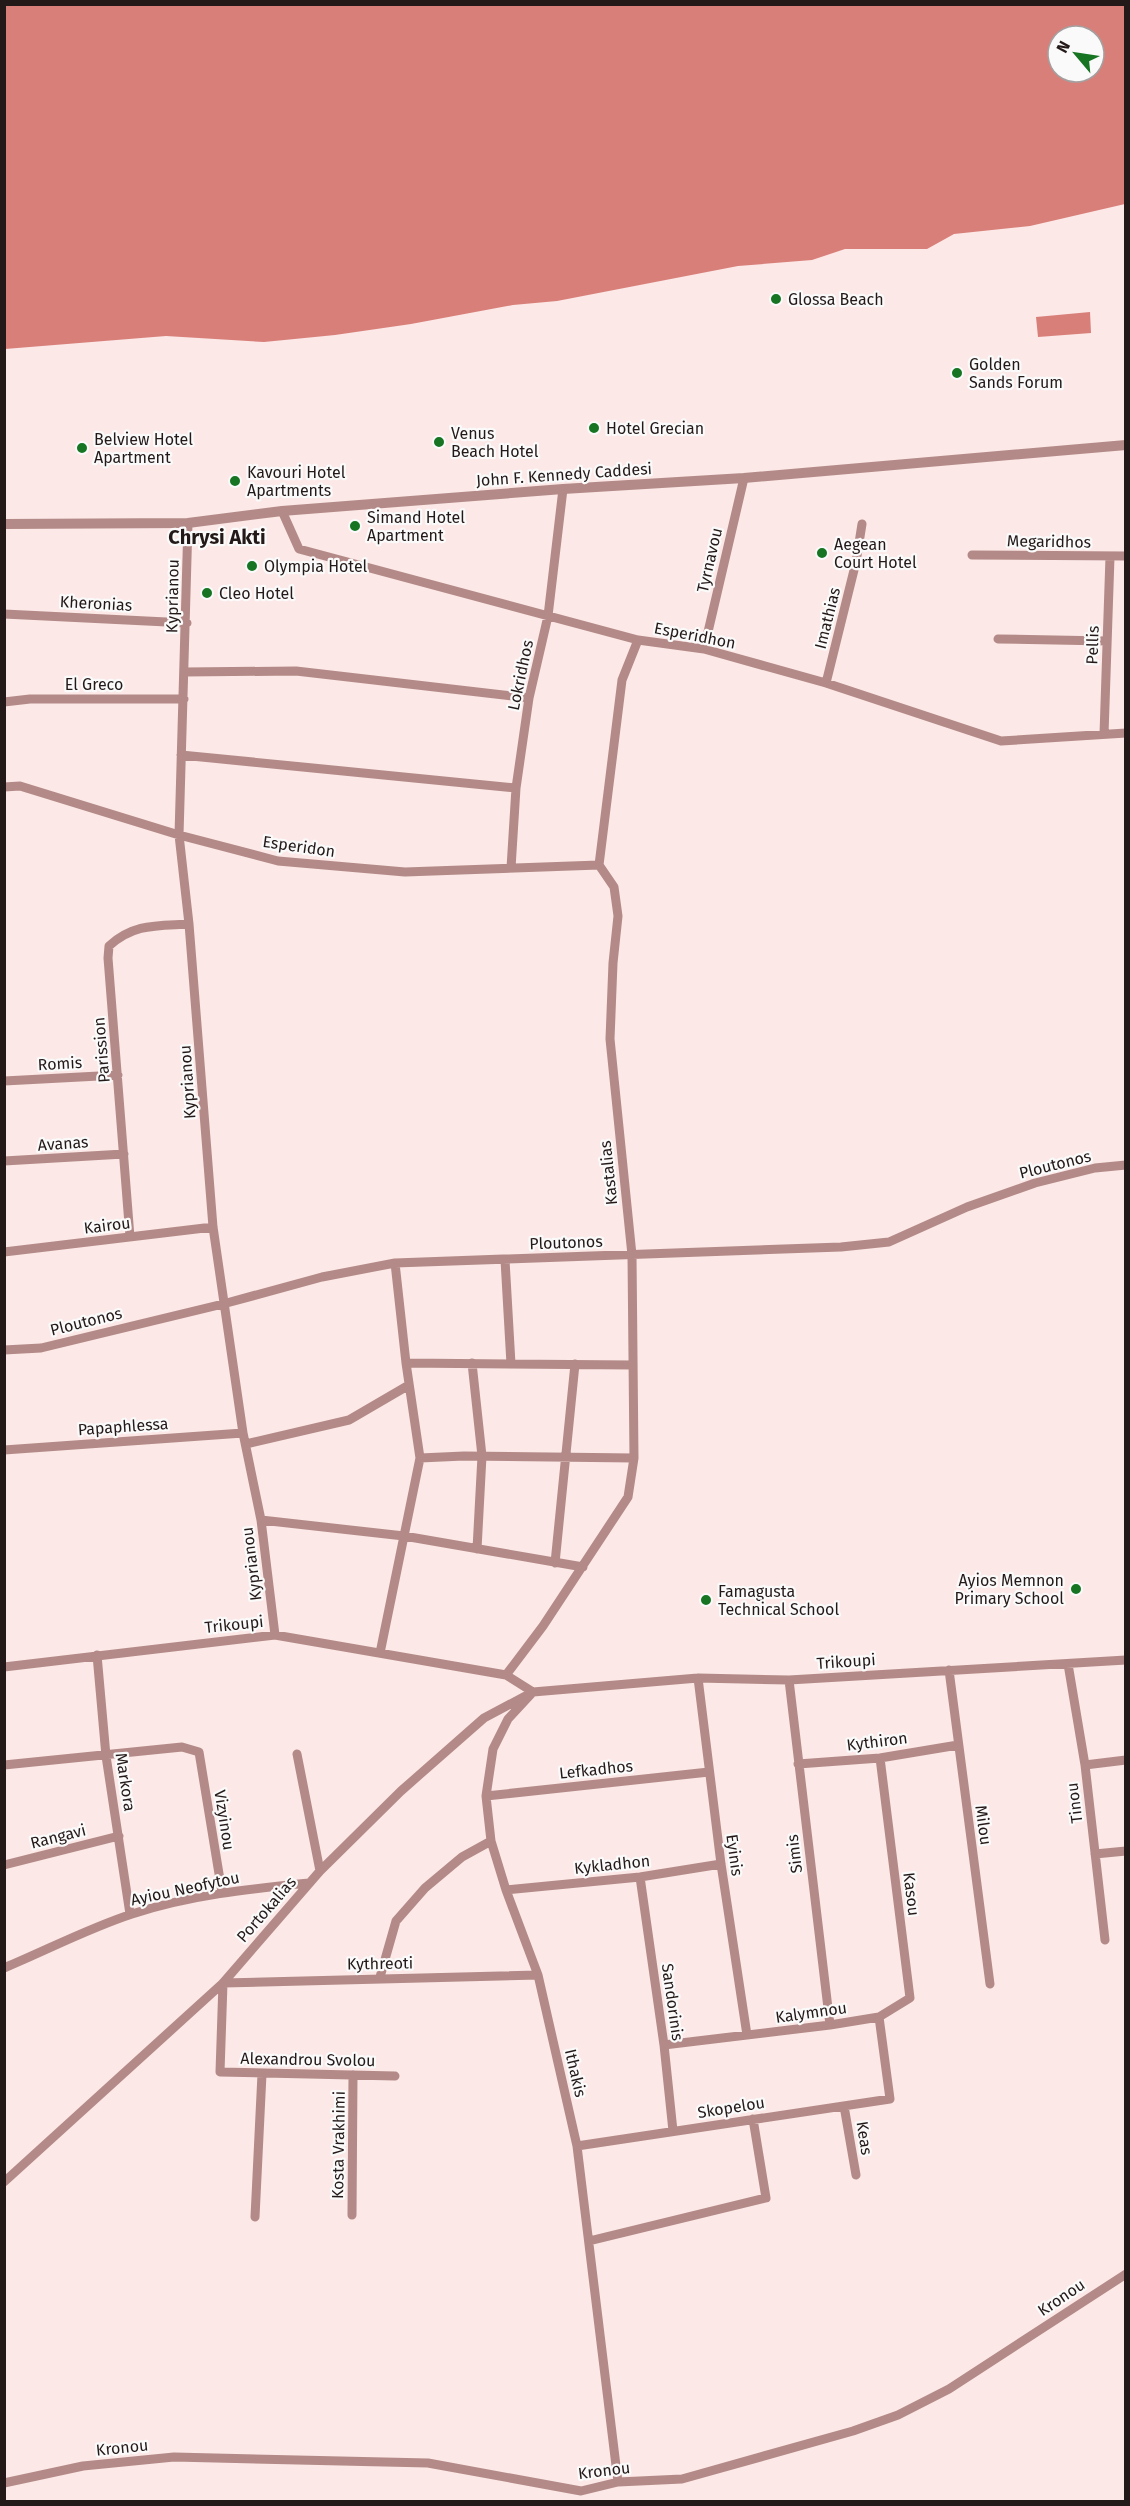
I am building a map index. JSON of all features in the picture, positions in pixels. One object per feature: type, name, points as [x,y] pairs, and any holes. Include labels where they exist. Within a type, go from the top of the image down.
[{"type":"street","name":"John F. Kennedy Caddesi","points":[[4,524],[188,523],[282,511],[563,489],[744,478],[1125,446]]},
{"type":"street","name":"Tyrnavou","points":[[704,649],[744,478]]},
{"type":"street","name":"Lokridhos","points":[[511,868],[516,788],[529,698],[548,616],[563,489]]},
{"type":"street","name":"Esperidhon","points":[[282,511],[299,549],[638,640],[704,649],[826,683],[1000,741],[1125,734]]},
{"type":"street","name":"Kyprianou","points":[[188,523],[187,622],[179,835],[189,924],[213,1227],[243,1433],[261,1520],[275,1635]]},
{"type":"street","name":"Imathias","points":[[826,683],[856,562],[862,524]]},
{"type":"street","name":"Megaridhos","points":[[972,555],[1125,556]]},
{"type":"street","name":"Pellis","points":[[1104,734],[1110,557]]},
{"type":"street","name":"Kheronias","points":[[4,614],[187,622]]},
{"type":"street","points":[[998,639],[1107,641]]},
{"type":"street","points":[[599,865],[622,680],[638,640]]},
{"type":"street","points":[[185,672],[297,671],[529,698]]},
{"type":"street","name":"El Greco","points":[[4,702],[30,699],[184,699]]},
{"type":"street","points":[[181,755],[516,788]]},
{"type":"street","name":"Esperidon","points":[[4,787],[20,786],[179,835],[278,861],[405,872],[599,865]]},
{"type":"street","name":"Kastalias","points":[[506,1675],[583,1567],[628,1497],[634,1458],[632,1255],[610,1039],[613,963],[618,916],[614,887],[599,865]]},
{"type":"street","name":"Parission","points":[[130,1237],[108,958],[109,946],[122,934],[149,926],[189,924]]},
{"type":"street","name":"Romis","points":[[4,1081],[118,1075]]},
{"type":"street","name":"Avanas","points":[[4,1161],[124,1154]]},
{"type":"street","name":"Ploutonos","points":[[4,1350],[41,1348],[223,1304],[322,1277],[395,1263],[841,1247],[889,1242],[967,1207],[1035,1183],[1095,1168],[1125,1165]]},
{"type":"street","name":"Kairou","points":[[4,1252],[213,1227]]},
{"type":"street","points":[[505,1260],[511,1364]]},
{"type":"street","points":[[380,1653],[420,1458],[406,1363],[395,1263]]},
{"type":"street","points":[[406,1363],[633,1365]]},
{"type":"street","points":[[472,1363],[482,1456],[477,1549]]},
{"type":"street","points":[[555,1563],[575,1365]]},
{"type":"street","points":[[246,1444],[349,1420],[409,1385]]},
{"type":"street","name":"Papaphlessa","points":[[4,1450],[243,1433]]},
{"type":"street","points":[[420,1458],[482,1456],[634,1458]]},
{"type":"street","points":[[261,1520],[404,1536],[583,1567]]},
{"type":"street","name":"Trikoupi","points":[[4,1667],[275,1635],[506,1675],[532,1692]]},
{"type":"street","name":"Markora","points":[[97,1655],[106,1756],[130,1914]]},
{"type":"street","name":"Trikoupi","points":[[568,1687],[698,1678],[789,1680],[1125,1660]]},
{"type":"street","name":"Tinou","points":[[1068,1664],[1085,1765],[1105,1940]]},
{"type":"street","name":"Milou","points":[[949,1670],[990,1984]]},
{"type":"street","name":"Eyinis","points":[[698,1678],[721,1864],[747,2035]]},
{"type":"street","name":"Simis","points":[[789,1680],[830,2025]]},
{"type":"street","name":"Portokalias","points":[[4,2182],[222,1983],[320,1871],[401,1791],[484,1718],[532,1692],[568,1687]]},
{"type":"street","name":"Ithakis","points":[[532,1692],[508,1719],[493,1749],[486,1796],[491,1841],[506,1890],[538,1975],[577,2146],[618,2482]]},
{"type":"street","name":"Kythiron","points":[[798,1764],[880,1758],[958,1745]]},
{"type":"street","name":"Vizyinou","points":[[106,1756],[182,1747],[199,1752],[222,1892]]},
{"type":"street","points":[[297,1754],[320,1871]]},
{"type":"street","points":[[4,1765],[106,1756]]},
{"type":"street","name":"Kasou","points":[[879,2016],[910,1998],[880,1758]]},
{"type":"street","points":[[1085,1765],[1125,1760]]},
{"type":"street","name":"Lefkadhos","points":[[486,1796],[709,1772]]},
{"type":"street","name":"Rangavi","points":[[4,1865],[119,1836]]},
{"type":"street","points":[[380,1977],[396,1921],[425,1888],[462,1857],[491,1841]]},
{"type":"street","points":[[1095,1854],[1125,1851]]},
{"type":"street","name":"Kykladhon","points":[[506,1890],[640,1877],[721,1864]]},
{"type":"street","name":"Sandorinis","points":[[640,1877],[664,2045],[673,2131]]},
{"type":"street","name":"Ayiou Neofytou","points":[[4,1968],[130,1914],[222,1892],[309,1883]]},
{"type":"street","name":"Kythreoti","points":[[222,1983],[380,1977],[538,1975]]},
{"type":"street","name":"Alexandrou Svolou","points":[[222,1983],[220,2072],[395,2076]]},
{"type":"street","name":"Kalymnou","points":[[664,2045],[830,2025],[879,2016]]},
{"type":"street","name":"Skopelou","points":[[577,2146],[890,2099],[879,2016]]},
{"type":"street","points":[[255,2217],[262,2074]]},
{"type":"street","name":"Kosta Vrakhimi","points":[[352,2215],[353,2075]]},
{"type":"street","name":"Keas","points":[[844,2106],[856,2175]]},
{"type":"street","points":[[589,2241],[766,2198],[753,2119]]},
{"type":"street","name":"Kronou","points":[[4,2483],[83,2466],[174,2457],[428,2463],[581,2491],[618,2482],[682,2479],[853,2431],[898,2415],[950,2389],[1125,2274]]},
{"type":"shaded area","points":[[5,4],[1125,5],[1125,204],[1030,226],[954,234],[927,249],[845,249],[812,260],[738,266],[557,301],[513,305],[335,335],[264,342],[166,336],[5,349]]},
{"type":"shaded area","points":[[1090,312],[1091,333],[1038,337],[1036,317]]},
{"type":"place","name":"Glossa Beach","points":[[776,299]]},
{"type":"place","name":"Golden Sands Forum","points":[[957,373]]},
{"type":"place","name":"Hotel Grecian","points":[[594,428]]},
{"type":"place","name":"Venus Beach Hotel","points":[[439,442]]},
{"type":"place","name":"Belview Hotel Apartment","points":[[82,448]]},
{"type":"place","name":"Kavouri Hotel Apartments","points":[[235,481]]},
{"type":"place","name":"Simand Hotel Apartment","points":[[355,526]]},
{"type":"place","name":"Aegean Court Hotel","points":[[822,553]]},
{"type":"place","name":"Olympia Hotel","points":[[252,566]]},
{"type":"place","name":"Cleo Hotel","points":[[207,593]]},
{"type":"place","name":"Ayios Memnon Primary School","points":[[1076,1589]]},
{"type":"place","name":"Famagusta Technical School","points":[[706,1600]]},
{"type":"district","name":"Chrysi Akti","points":[[217,537]]}]
